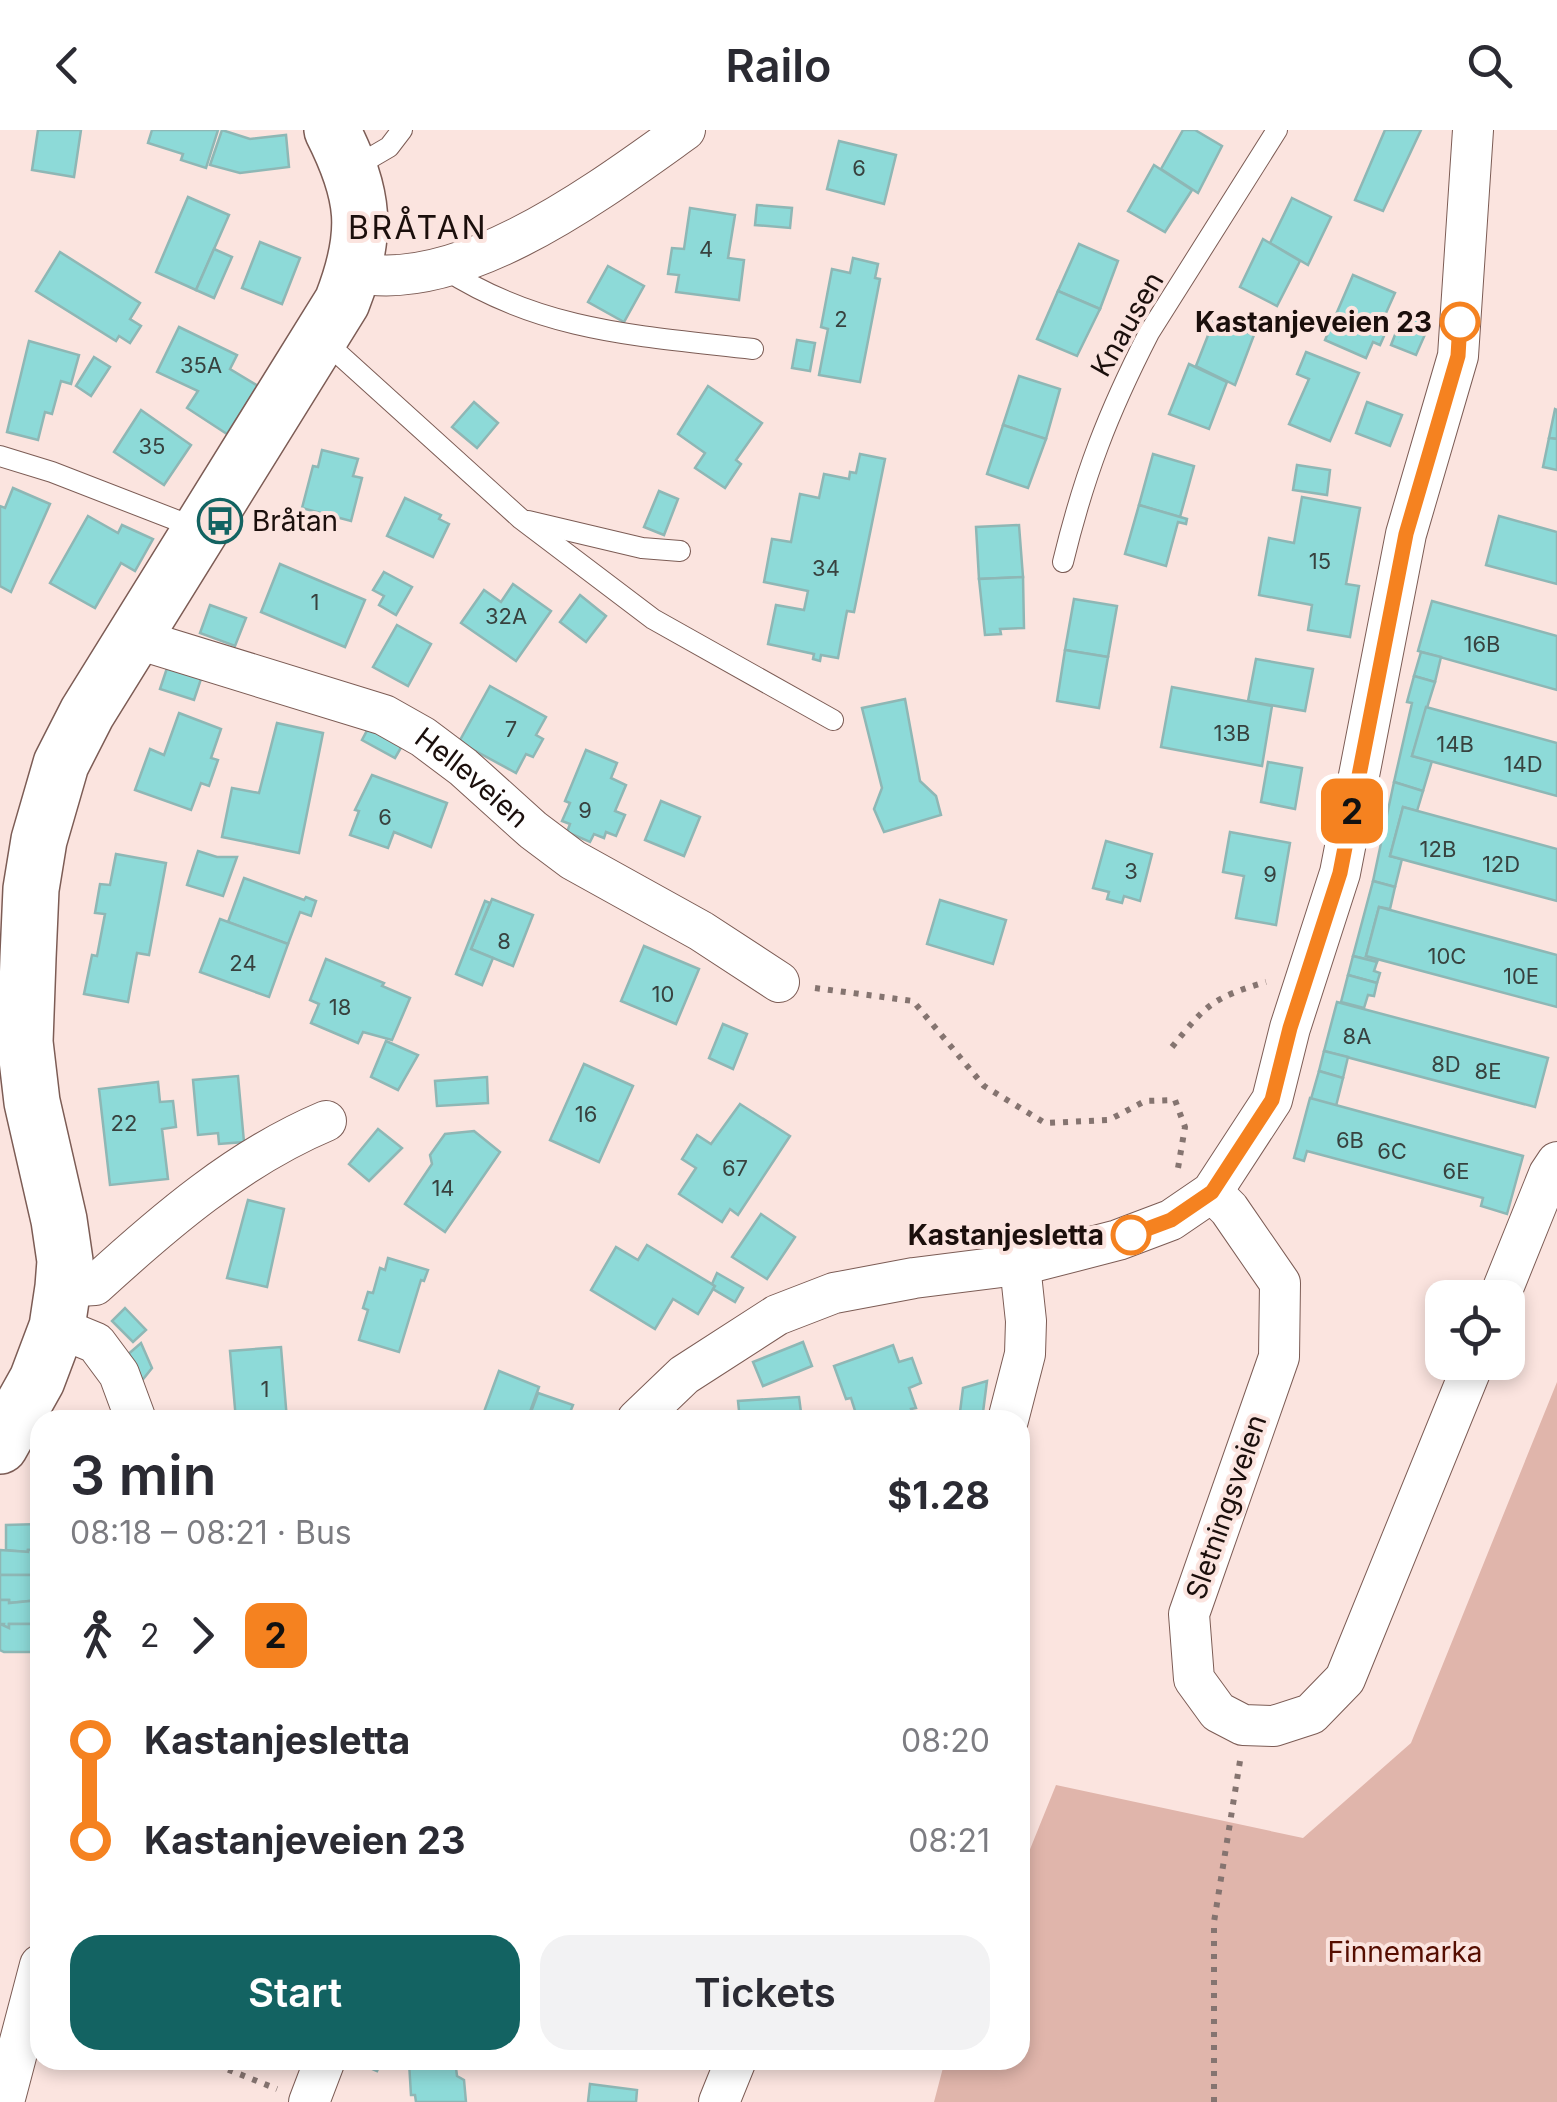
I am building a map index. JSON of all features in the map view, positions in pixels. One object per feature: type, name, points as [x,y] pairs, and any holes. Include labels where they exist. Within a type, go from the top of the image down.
[{"type":"main road","points":[[0,1446],[37,1380],[60,1307],[65,1261],[32,1102],[25,1042],[32,890],[39,840],[61,764],[87,713],[342,302],[354,272],[362,220],[342,149]]},
{"type":"street","points":[[354,272],[378,278],[400,277],[443,268],[492,251],[543,223],[686,130]]},
{"type":"street","points":[[647,1410],[684,1374],[777,1315],[834,1293],[1020,1264],[1118,1240],[1171,1220],[1203,1199],[1272,1100],[1340,873],[1406,534],[1458,356],[1473,130]]},
{"type":"street","name":"Helleveien","points":[[134,638],[384,715],[436,747],[574,860],[701,931],[779,982]]},
{"type":"street","points":[[132,1410],[119,1374],[96,1343],[60,1307],[95,1285],[163,1222],[293,1135],[326,1121]]},
{"type":"street","points":[[1507,1280],[1548,1174],[1557,1162]]},
{"type":"street","name":"Sletningsveien","points":[[1203,1199],[1229,1208],[1280,1283],[1279,1357],[1189,1614],[1194,1678],[1218,1712],[1243,1725]]},
{"type":"street","points":[[1011,1410],[1025,1354],[1020,1264]]},
{"type":"street","points":[[1243,1725],[1274,1726],[1311,1714],[1345,1679],[1467,1380]]},
{"type":"street","points":[[4,2102],[30,2003]]},
{"type":"street","points":[[310,2102],[321,2070]]},
{"type":"street","points":[[718,2102],[732,2070]]},
{"type":"lane","points":[[342,149],[389,147],[402,130]]},
{"type":"lane","name":"Knausen","points":[[1063,562],[1080,494],[1105,421],[1132,366],[1278,130]]},
{"type":"lane","points":[[443,268],[490,296],[572,325],[754,349]]},
{"type":"lane","points":[[320,337],[521,519],[653,619],[833,720]]},
{"type":"lane","points":[[0,456],[52,472],[200,530]]},
{"type":"lane","points":[[521,519],[642,548],[680,552]]},
{"type":"path","points":[[1172,1048],[1206,1006],[1234,992],[1309,969]]},
{"type":"path","points":[[779,982],[914,1001],[984,1086],[1045,1123],[1109,1120],[1145,1101],[1175,1100],[1185,1126],[1176,1177],[1203,1199]]},
{"type":"path","points":[[1214,2102],[1214,1922],[1243,1725]]},
{"type":"path","points":[[229,2070],[310,2102]]},
{"type":"green space","name":"Finnemarka","points":[[1557,1382],[1557,2102],[934,2102],[942,2070],[1030,2070],[1030,1849],[1056,1785],[1303,1838],[1411,1743]]},
{"type":"building","points":[[38,130],[81,130],[74,177],[32,170]]},
{"type":"building","points":[[152,130],[218,130],[206,168],[181,160],[183,154],[148,143]]},
{"type":"building","points":[[222,130],[250,139],[286,135],[289,167],[240,173],[210,165]]},
{"type":"building","points":[[1183,130],[1195,130],[1222,146],[1198,193],[1161,169]]},
{"type":"building","points":[[1385,130],[1421,130],[1383,211],[1355,200]]},
{"type":"building","points":[[839,141],[896,155],[884,204],[827,189]]},
{"type":"building","points":[[1154,165],[1192,190],[1165,232],[1128,211]]},
{"type":"building","points":[[188,197],[229,215],[196,290],[156,272]]},
{"type":"building","points":[[1292,198],[1331,217],[1308,265],[1270,243]]},
{"type":"building","points":[[757,205],[792,208],[790,228],[755,225]]},
{"type":"building","points":[[690,208],[735,215],[728,258],[744,260],[739,300],[676,292],[679,275],[668,274],[672,248],[684,249]]},
{"type":"building","points":[[1263,239],[1300,261],[1277,306],[1240,287]]},
{"type":"building","points":[[260,242],[300,258],[282,304],[242,288]]},
{"type":"building","points":[[1079,244],[1118,261],[1100,309],[1058,291]]},
{"type":"building","points":[[214,249],[232,257],[214,298],[196,290]]},
{"type":"building","points":[[60,252],[140,303],[130,319],[141,326],[130,343],[119,336],[116,341],[36,291]]},
{"type":"building","points":[[853,258],[878,264],[875,278],[880,279],[860,382],[819,375],[828,329],[821,327],[832,269],[850,273]]},
{"type":"building","points":[[608,266],[644,286],[624,322],[588,302]]},
{"type":"building","points":[[1353,275],[1395,293],[1381,324],[1388,327],[1380,345],[1373,342],[1366,358],[1325,340]]},
{"type":"building","points":[[1058,291],[1100,309],[1077,356],[1037,339]]},
{"type":"building","points":[[1404,312],[1430,323],[1416,355],[1391,345]]},
{"type":"building","points":[[1214,320],[1254,335],[1235,385],[1196,366]]},
{"type":"building","points":[[179,327],[237,355],[230,369],[258,386],[227,434],[187,408],[198,391],[157,372]]},
{"type":"building","points":[[797,340],[815,343],[810,371],[792,368]]},
{"type":"building","points":[[29,341],[79,355],[71,384],[61,381],[52,414],[45,412],[38,440],[7,432]]},
{"type":"building","points":[[1306,352],[1359,373],[1330,441],[1289,424],[1309,379],[1297,374]]},
{"type":"building","points":[[94,357],[110,367],[91,396],[76,386]]},
{"type":"building","points":[[1189,364],[1227,382],[1209,429],[1169,414]]},
{"type":"building","points":[[1019,376],[1060,389],[1046,439],[1003,425]]},
{"type":"building","points":[[708,386],[762,423],[736,460],[741,464],[725,488],[695,468],[705,453],[678,434]]},
{"type":"building","points":[[474,402],[498,423],[477,448],[452,427]]},
{"type":"building","points":[[1367,402],[1402,415],[1390,446],[1356,433]]},
{"type":"building","points":[[141,410],[191,445],[164,485],[114,452]]},
{"type":"building","points":[[1557,410],[1557,439],[1549,438]]},
{"type":"building","points":[[1003,425],[1046,439],[1028,488],[987,474]]},
{"type":"building","points":[[1549,438],[1557,439],[1557,470],[1543,467]]},
{"type":"building","points":[[322,450],[358,459],[353,476],[362,478],[351,521],[302,508],[313,466],[318,467]]},
{"type":"building","points":[[860,454],[885,459],[854,612],[847,611],[838,658],[821,655],[820,661],[813,659],[814,654],[768,644],[776,605],[804,610],[808,591],[764,582],[772,539],[791,542],[800,494],[819,498],[824,474],[849,479],[850,472],[856,473]]},
{"type":"building","points":[[1153,454],[1194,466],[1180,517],[1139,505]]},
{"type":"building","points":[[1297,465],[1330,470],[1327,495],[1293,490]]},
{"type":"building","points":[[13,488],[50,504],[11,592],[0,586],[0,506],[5,508]]},
{"type":"building","points":[[659,491],[678,499],[664,535],[644,527]]},
{"type":"building","points":[[1302,497],[1360,508],[1346,584],[1359,586],[1350,637],[1308,630],[1312,605],[1259,595],[1269,538],[1294,543]]},
{"type":"building","points":[[405,498],[441,515],[439,519],[449,524],[433,557],[387,536]]},
{"type":"building","points":[[1139,505],[1187,519],[1186,524],[1178,522],[1166,566],[1125,554]]},
{"type":"building","points":[[88,516],[118,533],[122,525],[153,539],[135,571],[121,563],[95,608],[50,583]]},
{"type":"building","points":[[1499,516],[1557,532],[1557,584],[1486,565]]},
{"type":"building","points":[[1019,525],[1023,577],[979,579],[976,527]]},
{"type":"building","points":[[280,564],[365,600],[345,647],[261,612]]},
{"type":"building","points":[[384,572],[412,587],[396,615],[379,605],[384,596],[373,590]]},
{"type":"building","points":[[1023,577],[1024,628],[1000,629],[1001,634],[985,635],[979,579]]},
{"type":"building","points":[[513,584],[551,611],[516,661],[461,623],[484,590],[501,602]]},
{"type":"building","points":[[580,595],[606,616],[586,642],[560,622]]},
{"type":"building","points":[[1074,599],[1117,606],[1108,657],[1065,650]]},
{"type":"building","points":[[1432,601],[1557,636],[1557,690],[1418,651]]},
{"type":"building","points":[[210,605],[246,618],[235,646],[200,633]]},
{"type":"building","points":[[397,625],[431,644],[408,686],[373,667]]},
{"type":"building","points":[[1065,650],[1108,657],[1099,708],[1057,701]]},
{"type":"building","points":[[1421,652],[1441,657],[1435,682],[1414,676]]},
{"type":"building","points":[[171,656],[205,667],[194,700],[160,689]]},
{"type":"building","points":[[1256,659],[1313,669],[1305,711],[1248,701]]},
{"type":"building","points":[[1414,676],[1435,682],[1412,756],[1432,761],[1423,791],[1394,782],[1412,703],[1407,702]]},
{"type":"building","points":[[490,686],[546,717],[536,735],[543,739],[533,757],[526,754],[516,773],[459,742]]},
{"type":"building","points":[[1172,687],[1272,706],[1262,766],[1161,747]]},
{"type":"building","points":[[905,699],[920,781],[936,796],[941,815],[884,832],[874,809],[882,788],[862,708]]},
{"type":"building","points":[[1426,707],[1557,743],[1557,796],[1412,756]]},
{"type":"building","points":[[179,713],[221,729],[211,758],[218,760],[209,786],[201,783],[191,810],[135,790],[150,749],[164,755]]},
{"type":"building","points":[[372,721],[406,739],[395,758],[362,740]]},
{"type":"building","points":[[277,723],[323,733],[299,853],[222,837],[232,788],[259,793]]},
{"type":"building","points":[[586,750],[617,763],[611,778],[626,785],[615,811],[625,815],[616,836],[606,832],[604,838],[594,834],[590,842],[567,832],[570,824],[562,821],[570,803],[565,801]]},
{"type":"building","points":[[1268,762],[1302,768],[1295,809],[1261,802]]},
{"type":"building","points":[[372,775],[447,803],[431,847],[394,832],[388,848],[350,835],[359,811],[355,810]]},
{"type":"building","points":[[1394,782],[1423,791],[1417,811],[1403,807],[1390,856],[1402,859],[1395,887],[1373,881]]},
{"type":"building","points":[[661,801],[700,817],[684,856],[645,840]]},
{"type":"building","points":[[1403,807],[1557,849],[1557,901],[1390,856]]},
{"type":"building","points":[[1230,832],[1290,843],[1276,925],[1236,918],[1244,876],[1223,872]]},
{"type":"building","points":[[1106,841],[1152,854],[1140,901],[1124,896],[1122,903],[1107,899],[1109,892],[1093,888]]},
{"type":"building","points":[[198,851],[217,857],[237,857],[223,896],[187,885]]},
{"type":"building","points":[[116,854],[166,863],[149,955],[137,953],[128,1002],[84,994],[105,914],[95,913],[100,884],[110,885]]},
{"type":"building","points":[[244,878],[316,901],[311,916],[300,912],[288,944],[228,922]]},
{"type":"building","points":[[1373,881],[1395,887],[1390,909],[1379,907],[1366,956],[1378,959],[1377,962],[1353,956]]},
{"type":"building","points":[[492,899],[533,915],[513,966],[471,949]]},
{"type":"building","points":[[940,900],[1006,920],[993,964],[927,944]]},
{"type":"building","points":[[485,901],[490,903],[471,949],[493,958],[482,985],[456,974]]},
{"type":"building","points":[[1379,907],[1557,955],[1557,1007],[1366,956]]},
{"type":"building","points":[[220,919],[288,944],[269,997],[200,972]]},
{"type":"building","points":[[644,946],[699,969],[676,1024],[621,1001]]},
{"type":"building","points":[[1353,956],[1377,962],[1377,983],[1348,975]]},
{"type":"building","points":[[326,959],[410,998],[392,1040],[363,1032],[358,1043],[311,1023],[319,1004],[310,1000]]},
{"type":"building","points":[[1348,975],[1377,983],[1374,996],[1368,995],[1364,1008],[1341,1002]]},
{"type":"building","points":[[1337,1002],[1548,1058],[1535,1107],[1324,1051]]},
{"type":"building","points":[[723,1024],[747,1034],[733,1069],[709,1058]]},
{"type":"building","points":[[386,1041],[418,1055],[398,1090],[371,1077]]},
{"type":"building","points":[[1324,1051],[1348,1057],[1343,1078],[1319,1071]]},
{"type":"building","points":[[584,1064],[633,1086],[599,1162],[550,1140]]},
{"type":"building","points":[[1319,1071],[1343,1078],[1336,1106],[1311,1099]]},
{"type":"building","points":[[238,1076],[244,1142],[219,1144],[218,1133],[198,1135],[193,1080]]},
{"type":"building","points":[[487,1077],[488,1103],[437,1106],[435,1081]]},
{"type":"building","points":[[158,1082],[160,1102],[173,1101],[176,1127],[162,1129],[168,1179],[110,1185],[99,1089]]},
{"type":"building","points":[[1310,1098],[1523,1156],[1507,1214],[1481,1206],[1483,1198],[1307,1151],[1304,1161],[1294,1158]]},
{"type":"building","points":[[740,1104],[790,1136],[738,1215],[730,1209],[722,1222],[679,1194],[696,1168],[682,1159],[697,1135],[711,1144]]},
{"type":"building","points":[[378,1129],[402,1148],[369,1181],[349,1164]]},
{"type":"building","points":[[474,1131],[500,1152],[445,1232],[405,1204],[432,1164],[430,1155],[445,1134]]},
{"type":"building","points":[[248,1200],[284,1209],[267,1287],[227,1278]]},
{"type":"building","points":[[761,1214],[795,1237],[767,1279],[732,1257]]},
{"type":"building","points":[[647,1245],[715,1286],[698,1314],[673,1299],[655,1329],[591,1290],[616,1247],[638,1260]]},
{"type":"building","points":[[388,1258],[428,1270],[424,1281],[421,1280],[399,1352],[359,1340],[368,1310],[363,1308],[368,1292],[373,1293],[380,1268],[385,1270]]},
{"type":"building","points":[[717,1273],[743,1288],[735,1302],[713,1289]]},
{"type":"building","points":[[125,1308],[146,1330],[133,1342],[112,1321]]},
{"type":"building","points":[[803,1342],[812,1366],[763,1386],[753,1362]]},
{"type":"building","points":[[141,1343],[152,1368],[140,1383],[126,1356]]},
{"type":"building","points":[[893,1345],[899,1362],[912,1358],[921,1383],[909,1388],[916,1408],[855,1410],[851,1398],[846,1399],[834,1366]]},
{"type":"building","points":[[281,1347],[286,1410],[235,1410],[230,1351]]},
{"type":"building","points":[[499,1371],[539,1387],[531,1410],[485,1410]]},
{"type":"building","points":[[987,1381],[983,1410],[960,1410],[963,1388]]},
{"type":"building","points":[[538,1393],[573,1405],[571,1410],[532,1410]]},
{"type":"building","points":[[799,1397],[801,1410],[739,1410],[738,1401]]},
{"type":"building","points":[[30,1524],[28,1552],[6,1550],[6,1525]]},
{"type":"building","points":[[0,1550],[30,1550],[30,1575],[0,1575]]},
{"type":"building","points":[[0,1575],[30,1575],[30,1601],[0,1600]]},
{"type":"building","points":[[0,1600],[30,1601],[30,1624],[9,1624],[9,1628],[3,1628],[4,1624],[0,1624]]},
{"type":"building","points":[[0,1624],[9,1628],[9,1624],[30,1624],[30,1652],[0,1650]]},
{"type":"building","points":[[409,2070],[456,2070],[457,2076],[464,2080],[466,2102],[416,2102],[415,2095],[411,2095]]},
{"type":"building","points":[[590,2084],[637,2090],[636,2102],[588,2102]]},
{"type":"bus line","name":"2","points":[[1131,1235],[1171,1220],[1212,1192],[1272,1100],[1290,1028],[1340,873],[1406,534],[1458,356],[1460,322]]},
{"type":"place","name":"Kastanjeveien 23","points":[[1460,322]]},
{"type":"place","name":"Bråtan","points":[[220,521]]},
{"type":"place","name":"Kastanjesletta","points":[[1131,1235]]},
{"type":"district","name":"BRÅTAN","points":[[418,227]]}]
